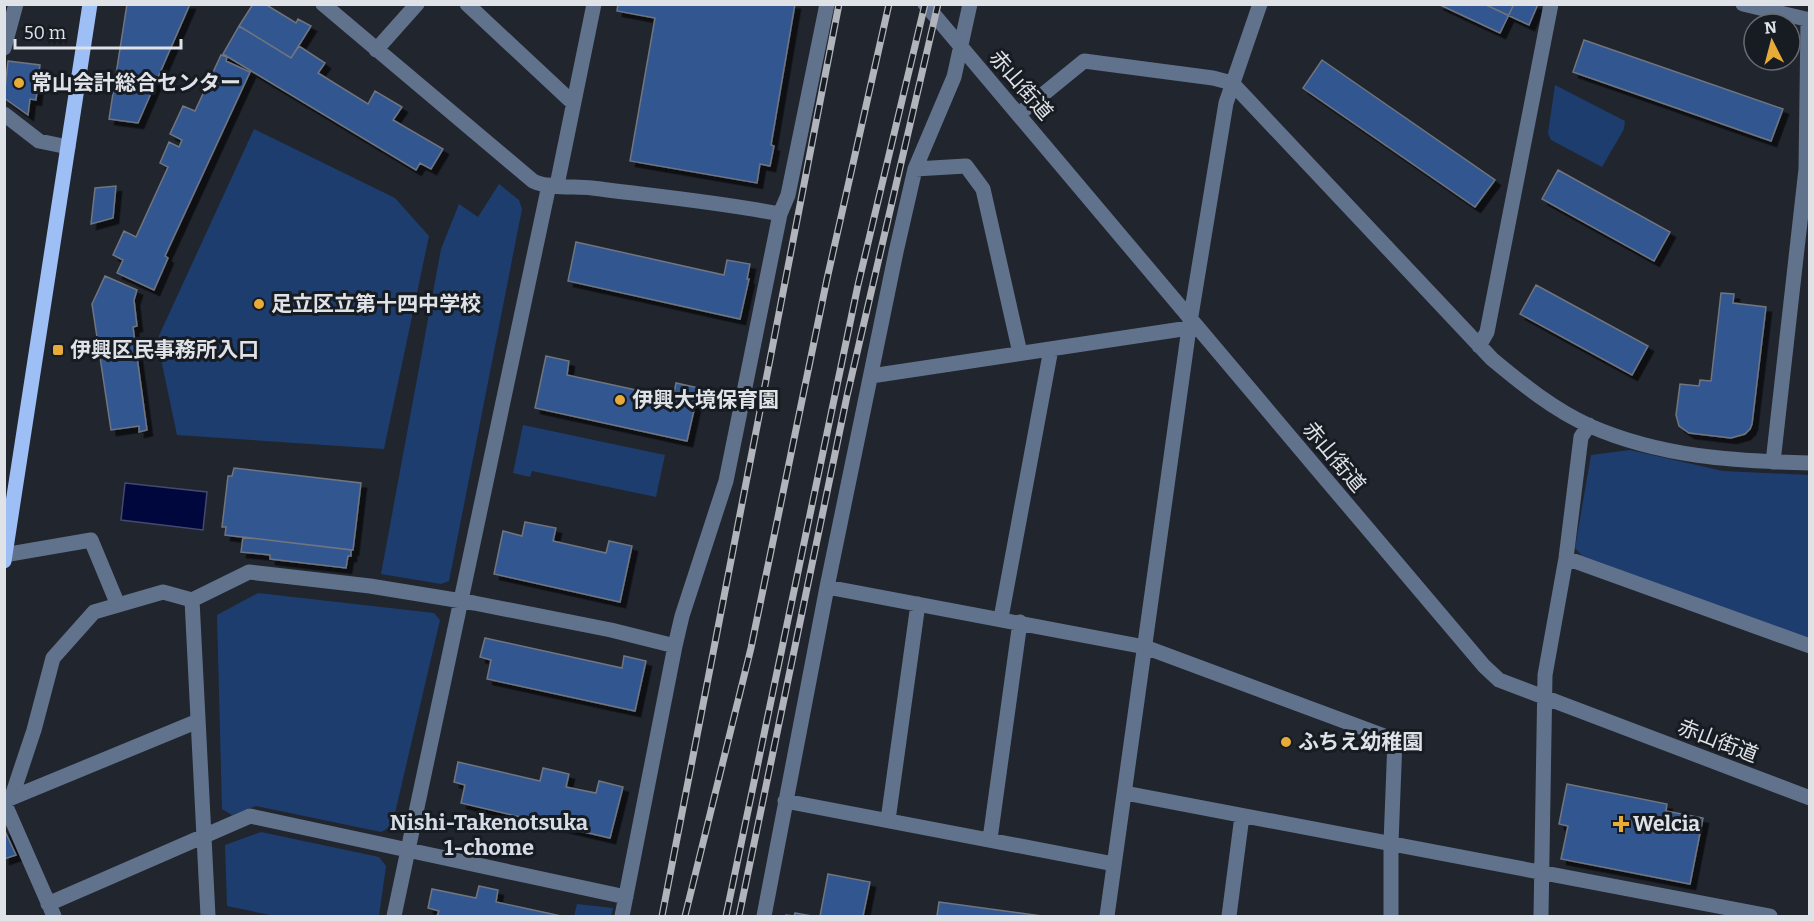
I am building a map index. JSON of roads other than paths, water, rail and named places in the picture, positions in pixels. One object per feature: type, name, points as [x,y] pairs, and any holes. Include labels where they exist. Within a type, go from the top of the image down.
[{"type":"main road","points":[[5,557],[90,4]]},
{"type":"street","points":[[4,48],[16,4]]},
{"type":"street","points":[[323,4],[533,180],[542,185],[732,206],[780,214]]},
{"type":"street","points":[[376,50],[417,4]]},
{"type":"street","points":[[467,4],[573,103]]},
{"type":"street","points":[[394,916],[594,4]]},
{"type":"street","points":[[622,916],[675,646],[682,616],[726,481],[780,214],[788,195],[827,4]]},
{"type":"street","name":"赤山街道","points":[[925,4],[1019,114],[1190,323],[1484,666],[1499,680],[1809,798]]},
{"type":"street","points":[[764,916],[827,587],[915,169],[954,76],[970,4]]},
{"type":"street","points":[[1107,916],[1190,323],[1226,103],[1260,4]]},
{"type":"street","points":[[1479,346],[1487,332],[1551,4]]},
{"type":"street","points":[[1743,4],[1809,20],[1808,169],[1773,462]]},
{"type":"street","points":[[1019,114],[1084,61],[1213,78],[1232,83],[1479,346],[1526,387],[1589,425],[1634,442],[1712,458],[1809,463]]},
{"type":"street","points":[[4,114],[39,141],[68,147]]},
{"type":"street","points":[[915,169],[966,166],[983,189],[1020,353]]},
{"type":"street","points":[[871,376],[1051,348],[1190,323]]},
{"type":"street","points":[[1002,618],[1051,348]]},
{"type":"street","points":[[1541,916],[1545,675],[1566,558],[1581,438],[1589,425]]},
{"type":"street","points":[[5,557],[91,540],[118,605]]},
{"type":"street","points":[[1566,558],[1809,646]]},
{"type":"street","points":[[626,897],[250,816],[51,910],[10,796],[34,730],[53,658],[94,612],[163,592],[192,600],[249,572],[370,586],[462,601],[611,630],[675,646]]},
{"type":"street","points":[[827,587],[1002,618],[1145,647],[1395,740],[1391,916]]},
{"type":"street","points":[[192,600],[208,916]]},
{"type":"street","points":[[888,820],[918,604]]},
{"type":"street","points":[[990,839],[1020,622]]},
{"type":"street","points":[[10,796],[198,721]]},
{"type":"street","points":[[1125,793],[1770,916]]},
{"type":"street","points":[[785,801],[1114,864]]},
{"type":"street","points":[[1229,916],[1242,816]]},
{"type":"railway","points":[[662,916],[839,4]]},
{"type":"railway","points":[[685,916],[751,648],[827,279],[889,4]]},
{"type":"railway","points":[[726,916],[858,285],[925,4]]},
{"type":"railway","points":[[739,916],[847,396],[938,4]]},
{"type":"place","name":"常山会計総合センター","points":[[19,83]]},
{"type":"place","name":"足立区立第十四中学校","points":[[259,304]]},
{"type":"place","name":"伊興区民事務所入口","points":[[58,350]]},
{"type":"place","name":"伊興大境保育園","points":[[620,400]]},
{"type":"place","name":"ふちえ幼稚園","points":[[1286,742]]},
{"type":"place","name":"Welcia","points":[[1621,824]]},
{"type":"district","name":"Nishi-Takenotsuka 1-chome","points":[[489,834]]}]
